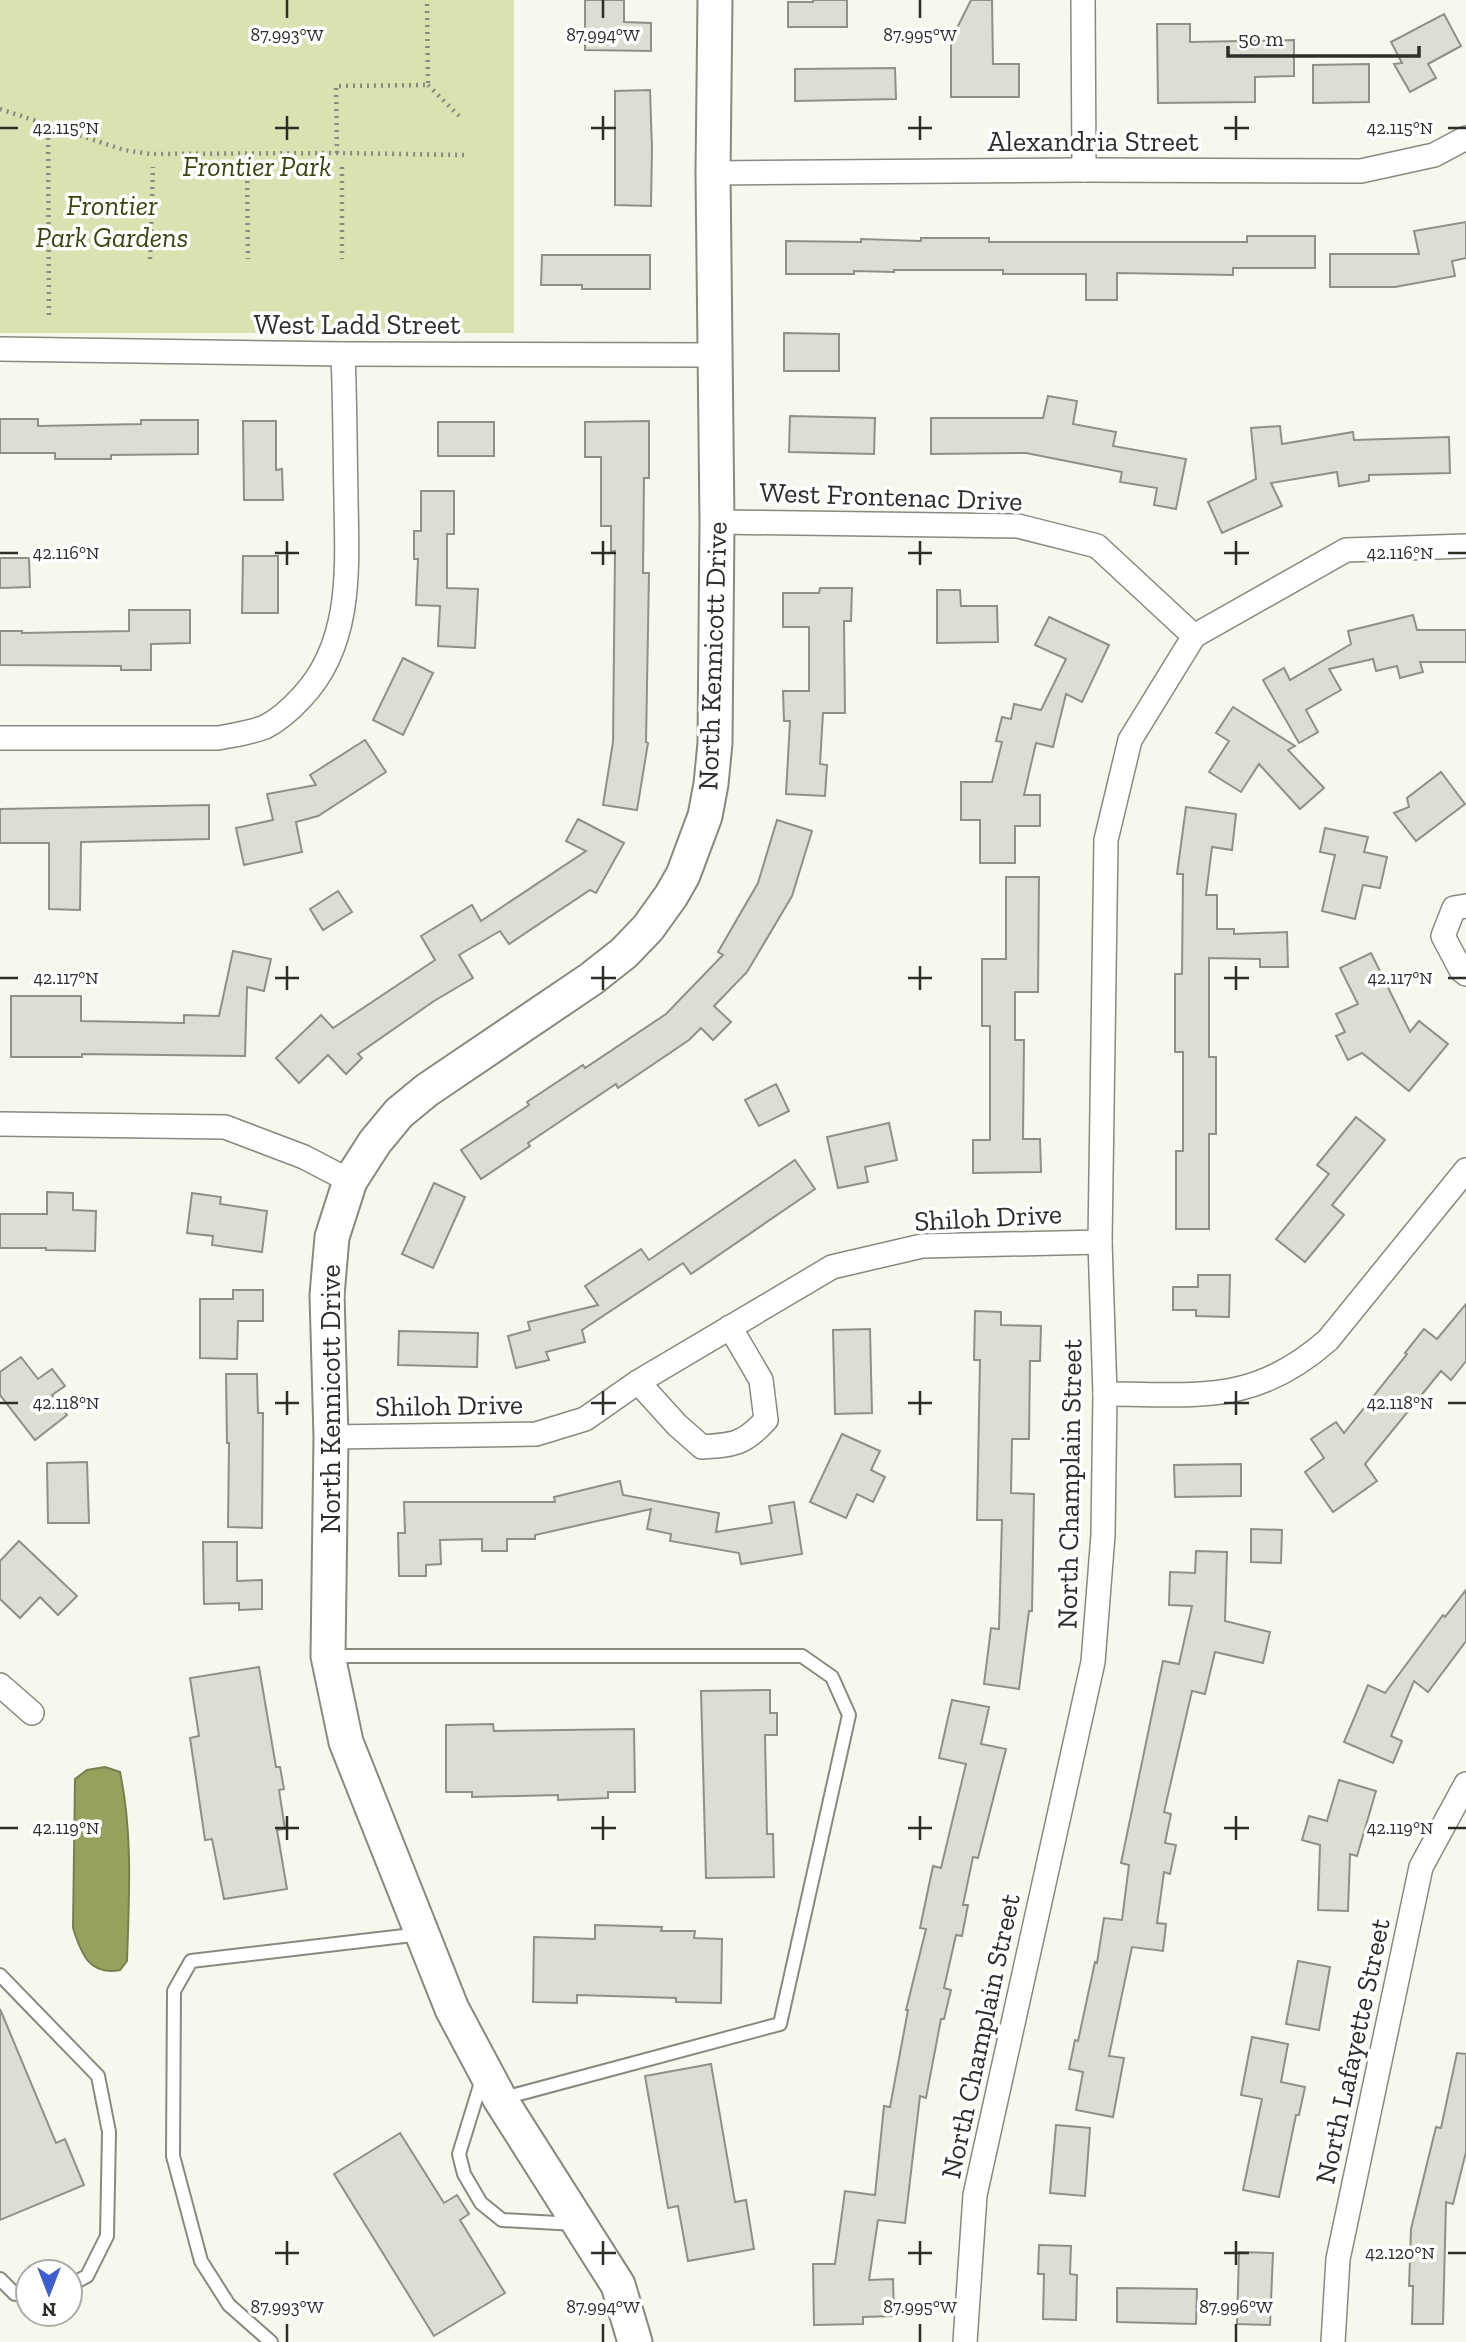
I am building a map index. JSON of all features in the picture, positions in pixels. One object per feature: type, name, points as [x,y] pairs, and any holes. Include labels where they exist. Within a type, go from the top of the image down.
[{"type":"street","name":"North Kennicott Drive","points":[[635,2342],[618,2285],[492,2085],[452,2009],[346,1742],[328,1656],[331,1437],[327,1295],[332,1237],[350,1181],[375,1142],[399,1113],[427,1090],[591,979],[624,953],[648,928],[683,875],[705,816],[715,743],[715,0]]},
{"type":"street","points":[[1083,0],[1084,170]]},
{"type":"street","name":"Alexandria Street","points":[[713,173],[1084,170],[1361,172],[1434,155],[1466,138]]},
{"type":"street","name":"West Ladd Street","points":[[0,349],[343,354],[714,355]]},
{"type":"street","points":[[0,738],[218,738],[265,726],[290,709],[311,688],[329,659],[339,633],[345,601],[347,560],[343,354]]},
{"type":"street","name":"West Frontenac Drive","points":[[717,522],[1018,526],[1097,546],[1194,636]]},
{"type":"street","points":[[1194,636],[1346,550],[1466,546]]},
{"type":"street","name":"North Champlain Street","points":[[965,2342],[975,2195],[1093,1662],[1103,1535],[1105,1394],[1100,1242],[1106,839],[1130,740],[1194,636]]},
{"type":"street","points":[[1466,906],[1454,908],[1443,936],[1461,970],[1466,974]]},
{"type":"street","points":[[0,1124],[225,1127],[304,1157],[350,1181]]},
{"type":"street","points":[[1105,1394],[1212,1395],[1237,1391],[1280,1376],[1307,1359],[1328,1340],[1466,1170]]},
{"type":"street","name":"Shiloh Drive","points":[[331,1437],[536,1434],[585,1419],[638,1382],[832,1267],[922,1246],[1100,1242]]},
{"type":"street","points":[[638,1382],[677,1425],[702,1447],[727,1445],[750,1437],[766,1420],[765,1397],[761,1380],[730,1327]]},
{"type":"street","points":[[0,1685],[32,1713]]},
{"type":"street","name":"North Lafayette Street","points":[[1333,2342],[1338,2259],[1421,1867],[1466,1784]]},
{"type":"lane","points":[[328,1656],[802,1656],[832,1677],[849,1715],[780,2024],[492,2085],[459,2154],[464,2174],[481,2203],[502,2220],[580,2225]]},
{"type":"lane","points":[[271,2342],[229,2305],[201,2261],[173,2156],[174,1991],[191,1961],[422,1934]]},
{"type":"lane","points":[[0,1975],[98,2076],[109,2132],[107,2236],[84,2278]]},
{"type":"lane","points":[[0,2279],[14,2292]]},
{"type":"path","points":[[427,0],[428,85],[459,116]]},
{"type":"path","points":[[337,153],[336,86],[428,85]]},
{"type":"path","points":[[0,109],[124,150],[151,154],[464,155]]},
{"type":"path","points":[[48,124],[49,317]]},
{"type":"path","points":[[150,259],[153,167]]},
{"type":"path","points":[[247,167],[248,259]]},
{"type":"path","points":[[342,167],[342,259]]},
{"type":"green space","name":"Frontier Park","points":[[0,0],[514,0],[514,333],[0,333]]},
{"type":"shaded area","points":[[105,1767],[120,1772],[127,1819],[129,1866],[127,1961],[120,1970],[109,1971],[88,1961],[73,1928],[75,1779],[87,1770]]},
{"type":"building","points":[[585,0],[624,0],[624,22],[651,23],[651,51],[585,50]]},
{"type":"building","points":[[847,0],[847,27],[788,27],[788,2]]},
{"type":"building","points":[[971,0],[992,0],[993,64],[1019,64],[1019,97],[951,97],[951,40]]},
{"type":"building","points":[[1444,14],[1461,46],[1428,64],[1436,78],[1410,92],[1394,64],[1402,63],[1391,42]]},
{"type":"building","points":[[1157,24],[1190,24],[1190,42],[1294,40],[1294,76],[1255,77],[1255,102],[1158,103]]},
{"type":"building","points":[[1369,64],[1369,102],[1313,103],[1313,65]]},
{"type":"building","points":[[895,68],[896,99],[795,101],[795,69]]},
{"type":"building","points":[[650,90],[651,206],[615,205],[615,91]]},
{"type":"building","points":[[1466,222],[1466,258],[1452,261],[1455,276],[1395,287],[1330,287],[1330,254],[1419,254],[1414,231]]},
{"type":"building","points":[[1247,236],[1315,236],[1315,268],[1233,268],[1233,275],[1117,273],[1117,300],[1086,300],[1086,274],[1003,274],[1003,270],[894,270],[854,271],[854,274],[786,274],[786,241],[861,242],[861,239],[921,241],[921,238],[989,238],[989,242],[1247,242]]},
{"type":"building","points":[[542,255],[650,255],[650,289],[582,289],[582,285],[541,285]]},
{"type":"building","points":[[784,333],[839,334],[839,371],[784,371]]},
{"type":"building","points":[[1048,396],[1077,401],[1073,424],[1116,432],[1113,446],[1186,459],[1176,509],[1154,505],[1157,488],[1120,482],[1122,472],[1026,453],[931,454],[931,418],[1043,418]]},
{"type":"building","points":[[790,416],[875,418],[874,454],[789,452]]},
{"type":"building","points":[[0,419],[38,419],[38,426],[141,424],[141,420],[198,420],[198,454],[55,459],[55,453],[0,453]]},
{"type":"building","points":[[243,421],[276,421],[276,470],[282,469],[283,500],[244,500]]},
{"type":"building","points":[[649,421],[649,478],[644,478],[643,573],[649,573],[648,743],[637,810],[603,805],[613,742],[615,551],[611,551],[611,526],[601,526],[601,457],[585,457],[585,422]]},
{"type":"building","points":[[438,422],[494,422],[494,456],[438,456]]},
{"type":"building","points":[[1280,426],[1282,444],[1353,432],[1354,440],[1449,437],[1450,473],[1369,475],[1369,481],[1339,486],[1337,472],[1271,483],[1282,506],[1222,533],[1208,502],[1256,479],[1251,428]]},
{"type":"building","points":[[421,491],[454,491],[454,534],[447,534],[447,588],[478,589],[475,648],[438,646],[440,606],[416,605],[418,559],[414,559],[414,531],[421,531]]},
{"type":"building","points":[[243,556],[278,556],[278,613],[242,613]]},
{"type":"building","points":[[0,558],[29,558],[30,587],[0,588]]},
{"type":"building","points":[[820,588],[852,588],[851,621],[844,621],[845,713],[823,713],[820,764],[827,765],[825,796],[786,794],[790,721],[784,721],[783,691],[809,691],[809,627],[783,627],[783,593],[819,593]]},
{"type":"building","points":[[937,590],[960,590],[961,606],[997,606],[998,642],[937,643]]},
{"type":"building","points":[[129,610],[190,610],[190,643],[151,644],[151,670],[121,670],[121,666],[0,665],[0,631],[129,631]]},
{"type":"building","points":[[1413,615],[1417,630],[1466,630],[1466,662],[1420,662],[1423,672],[1400,678],[1397,666],[1376,671],[1373,659],[1329,669],[1341,690],[1306,710],[1318,732],[1299,743],[1263,680],[1284,668],[1290,680],[1351,644],[1348,631]]},
{"type":"building","points":[[1049,617],[1109,645],[1082,702],[1066,694],[1053,747],[1036,743],[1024,795],[1040,795],[1040,826],[1015,826],[1015,863],[980,863],[980,820],[961,820],[961,782],[992,782],[1002,742],[996,741],[1002,717],[1011,719],[1014,704],[1041,710],[1066,659],[1035,645]]},
{"type":"building","points":[[403,658],[433,673],[403,735],[373,720]]},
{"type":"building","points":[[1233,707],[1295,746],[1288,750],[1324,788],[1300,809],[1259,764],[1241,792],[1209,772],[1229,741],[1216,733]]},
{"type":"building","points":[[365,740],[386,772],[318,816],[296,822],[302,852],[244,865],[236,828],[273,820],[267,794],[316,785],[310,775]]},
{"type":"building","points":[[1441,772],[1465,804],[1416,841],[1394,813],[1409,807],[1407,798]]},
{"type":"building","points":[[209,805],[209,839],[81,842],[80,910],[49,909],[49,843],[0,843],[0,809]]},
{"type":"building","points":[[1186,807],[1236,814],[1232,850],[1212,847],[1206,895],[1217,895],[1217,929],[1234,929],[1234,934],[1287,932],[1288,967],[1260,967],[1260,959],[1209,958],[1209,1057],[1216,1057],[1216,1134],[1209,1134],[1209,1229],[1176,1229],[1176,1151],[1183,1151],[1183,1052],[1175,1052],[1175,974],[1182,974],[1183,874],[1177,874]]},
{"type":"building","points":[[578,819],[624,843],[596,893],[590,890],[509,944],[500,931],[459,955],[473,978],[434,1001],[358,1054],[362,1058],[346,1074],[328,1055],[299,1083],[276,1058],[321,1015],[333,1028],[435,960],[421,936],[472,905],[481,921],[586,851],[566,841]]},
{"type":"building","points":[[777,820],[812,831],[792,896],[747,972],[714,1006],[731,1022],[713,1040],[701,1028],[689,1040],[618,1088],[616,1084],[528,1143],[530,1146],[481,1179],[461,1150],[529,1105],[527,1102],[583,1065],[585,1068],[666,1014],[723,955],[718,952],[758,883]]},
{"type":"building","points":[[1325,828],[1368,837],[1364,852],[1387,857],[1380,888],[1363,885],[1355,919],[1322,911],[1335,855],[1320,852]]},
{"type":"building","points":[[1006,877],[1039,877],[1038,992],[1015,992],[1015,1040],[1024,1040],[1023,1139],[1040,1139],[1041,1172],[973,1173],[973,1140],[990,1140],[990,1026],[982,1026],[982,959],[1006,959]]},
{"type":"building","points":[[338,891],[352,912],[323,930],[310,909]]},
{"type":"building","points":[[233,951],[271,959],[264,991],[247,987],[245,1056],[82,1054],[82,1057],[11,1057],[11,996],[81,996],[81,1021],[184,1023],[184,1015],[219,1016]]},
{"type":"building","points":[[1371,953],[1410,1032],[1419,1021],[1448,1044],[1409,1091],[1362,1053],[1348,1060],[1336,1036],[1345,1032],[1336,1014],[1358,1004],[1340,968]]},
{"type":"building","points":[[776,1084],[789,1111],[759,1126],[745,1100]]},
{"type":"building","points":[[1356,1117],[1385,1140],[1332,1205],[1344,1215],[1305,1262],[1276,1239],[1329,1174],[1317,1165]]},
{"type":"building","points":[[889,1123],[897,1160],[865,1167],[868,1182],[838,1188],[827,1137]]},
{"type":"building","points":[[795,1160],[815,1189],[691,1274],[683,1263],[582,1330],[585,1342],[546,1352],[549,1360],[516,1368],[508,1336],[530,1330],[528,1322],[598,1305],[585,1286],[641,1249],[649,1260]]},
{"type":"building","points":[[434,1183],[465,1197],[433,1268],[402,1254]]},
{"type":"building","points":[[47,1192],[73,1193],[73,1210],[96,1211],[95,1251],[0,1248],[0,1214],[47,1214]]},
{"type":"building","points":[[192,1193],[221,1197],[220,1204],[267,1211],[262,1252],[212,1245],[213,1236],[187,1233]]},
{"type":"building","points":[[1198,1275],[1230,1275],[1229,1317],[1196,1316],[1196,1310],[1173,1310],[1173,1287],[1198,1287]]},
{"type":"building","points":[[233,1290],[263,1290],[263,1321],[238,1321],[237,1359],[200,1358],[200,1299],[233,1299]]},
{"type":"building","points":[[1466,1304],[1466,1361],[1451,1380],[1441,1371],[1365,1464],[1377,1481],[1333,1512],[1305,1472],[1324,1458],[1311,1439],[1336,1422],[1344,1433],[1424,1329],[1437,1339]]},
{"type":"building","points":[[975,1311],[1001,1312],[1001,1325],[1041,1326],[1040,1361],[1030,1361],[1029,1439],[1012,1439],[1011,1493],[1034,1494],[1032,1611],[1029,1611],[1019,1689],[984,1684],[991,1628],[999,1629],[1002,1520],[977,1520],[980,1360],[974,1360]]},
{"type":"building","points":[[870,1329],[872,1413],[835,1414],[833,1330]]},
{"type":"building","points":[[399,1331],[478,1333],[477,1367],[398,1365]]},
{"type":"building","points":[[21,1357],[38,1379],[52,1369],[65,1386],[52,1395],[67,1415],[35,1440],[0,1395],[0,1372]]},
{"type":"building","points":[[226,1374],[257,1374],[258,1413],[263,1413],[262,1528],[228,1527]]},
{"type":"building","points":[[842,1434],[880,1451],[871,1470],[885,1477],[873,1502],[857,1494],[846,1518],[810,1502]]},
{"type":"building","points":[[87,1462],[89,1523],[48,1523],[47,1463]]},
{"type":"building","points":[[1241,1464],[1241,1496],[1175,1497],[1174,1465]]},
{"type":"building","points":[[620,1481],[623,1495],[719,1513],[716,1532],[772,1523],[769,1506],[794,1502],[802,1554],[741,1564],[739,1553],[670,1541],[671,1534],[647,1529],[651,1509],[535,1535],[535,1539],[507,1539],[507,1551],[482,1551],[482,1539],[440,1540],[441,1564],[426,1565],[426,1576],[399,1576],[398,1533],[405,1533],[404,1502],[555,1502],[554,1497]]},
{"type":"building","points":[[1251,1529],[1282,1530],[1281,1563],[1251,1562]]},
{"type":"building","points":[[19,1541],[77,1596],[58,1615],[40,1597],[20,1618],[0,1599],[0,1561]]},
{"type":"building","points":[[203,1542],[237,1542],[237,1581],[262,1580],[262,1609],[239,1610],[239,1603],[204,1604]]},
{"type":"building","points":[[1196,1551],[1227,1552],[1225,1621],[1270,1632],[1263,1663],[1215,1652],[1205,1694],[1192,1691],[1164,1812],[1171,1814],[1165,1843],[1176,1845],[1170,1874],[1164,1872],[1157,1923],[1166,1924],[1163,1951],[1132,1947],[1109,2056],[1124,2058],[1113,2117],[1076,2110],[1083,2072],[1069,2069],[1075,2040],[1078,2041],[1095,1962],[1097,1963],[1104,1918],[1122,1920],[1129,1865],[1121,1863],[1163,1661],[1179,1664],[1192,1606],[1169,1605],[1170,1572],[1195,1573]]},
{"type":"building","points":[[1466,1590],[1466,1641],[1428,1692],[1414,1681],[1391,1736],[1402,1741],[1393,1763],[1344,1742],[1368,1685],[1385,1693],[1443,1615],[1445,1617]]},
{"type":"building","points":[[259,1667],[276,1767],[280,1767],[284,1789],[279,1790],[285,1829],[277,1830],[287,1889],[224,1899],[212,1839],[205,1840],[190,1738],[199,1736],[190,1678]]},
{"type":"building","points":[[770,1690],[770,1713],[777,1713],[777,1735],[765,1735],[767,1834],[773,1834],[774,1877],[706,1878],[701,1691]]},
{"type":"building","points":[[952,1700],[989,1707],[981,1744],[1006,1749],[978,1858],[973,1857],[963,1905],[968,1905],[962,1936],[956,1935],[944,1988],[951,1990],[944,2019],[941,2019],[926,2098],[920,2096],[905,2223],[878,2220],[869,2280],[893,2279],[894,2316],[863,2317],[863,2324],[814,2325],[813,2264],[835,2264],[845,2191],[875,2195],[884,2106],[890,2107],[906,2010],[926,1929],[920,1928],[933,1866],[941,1868],[966,1764],[939,1758]]},
{"type":"building","points":[[493,1724],[494,1731],[634,1729],[635,1792],[608,1792],[608,1798],[558,1800],[558,1795],[472,1797],[472,1792],[446,1792],[446,1725]]},
{"type":"building","points":[[1339,1780],[1376,1791],[1357,1856],[1350,1854],[1348,1911],[1318,1910],[1320,1845],[1302,1840],[1309,1816],[1327,1821]]},
{"type":"building","points":[[595,1925],[662,1927],[661,1931],[695,1931],[694,1938],[722,1939],[721,2003],[676,2002],[676,1998],[577,1995],[577,2003],[533,2002],[534,1937],[595,1939]]},
{"type":"building","points":[[1298,1961],[1330,1967],[1319,2030],[1286,2024]]},
{"type":"building","points":[[0,2009],[56,2143],[65,2139],[84,2185],[0,2220]]},
{"type":"building","points":[[1252,2037],[1288,2044],[1281,2082],[1305,2087],[1299,2115],[1296,2115],[1279,2197],[1243,2190],[1262,2099],[1241,2095]]},
{"type":"building","points":[[1457,2053],[1466,2054],[1466,2152],[1453,2204],[1446,2202],[1443,2324],[1412,2324],[1413,2286],[1409,2286],[1411,2229],[1436,2127],[1441,2128]]},
{"type":"building","points":[[711,2064],[735,2202],[746,2200],[754,2249],[688,2261],[678,2206],[668,2208],[645,2076]]},
{"type":"building","points":[[1056,2125],[1090,2128],[1085,2196],[1050,2193]]},
{"type":"building","points":[[400,2133],[444,2203],[457,2195],[469,2214],[460,2220],[505,2293],[434,2336],[334,2174]]},
{"type":"building","points":[[1039,2245],[1071,2246],[1070,2274],[1077,2275],[1076,2320],[1043,2319],[1044,2274],[1038,2274]]},
{"type":"building","points":[[1239,2252],[1273,2253],[1270,2325],[1237,2324]]},
{"type":"building","points":[[1117,2288],[1197,2289],[1196,2324],[1117,2322]]},
{"type":"park label","name":"Frontier Park Gardens","points":[[112,221]]}]
